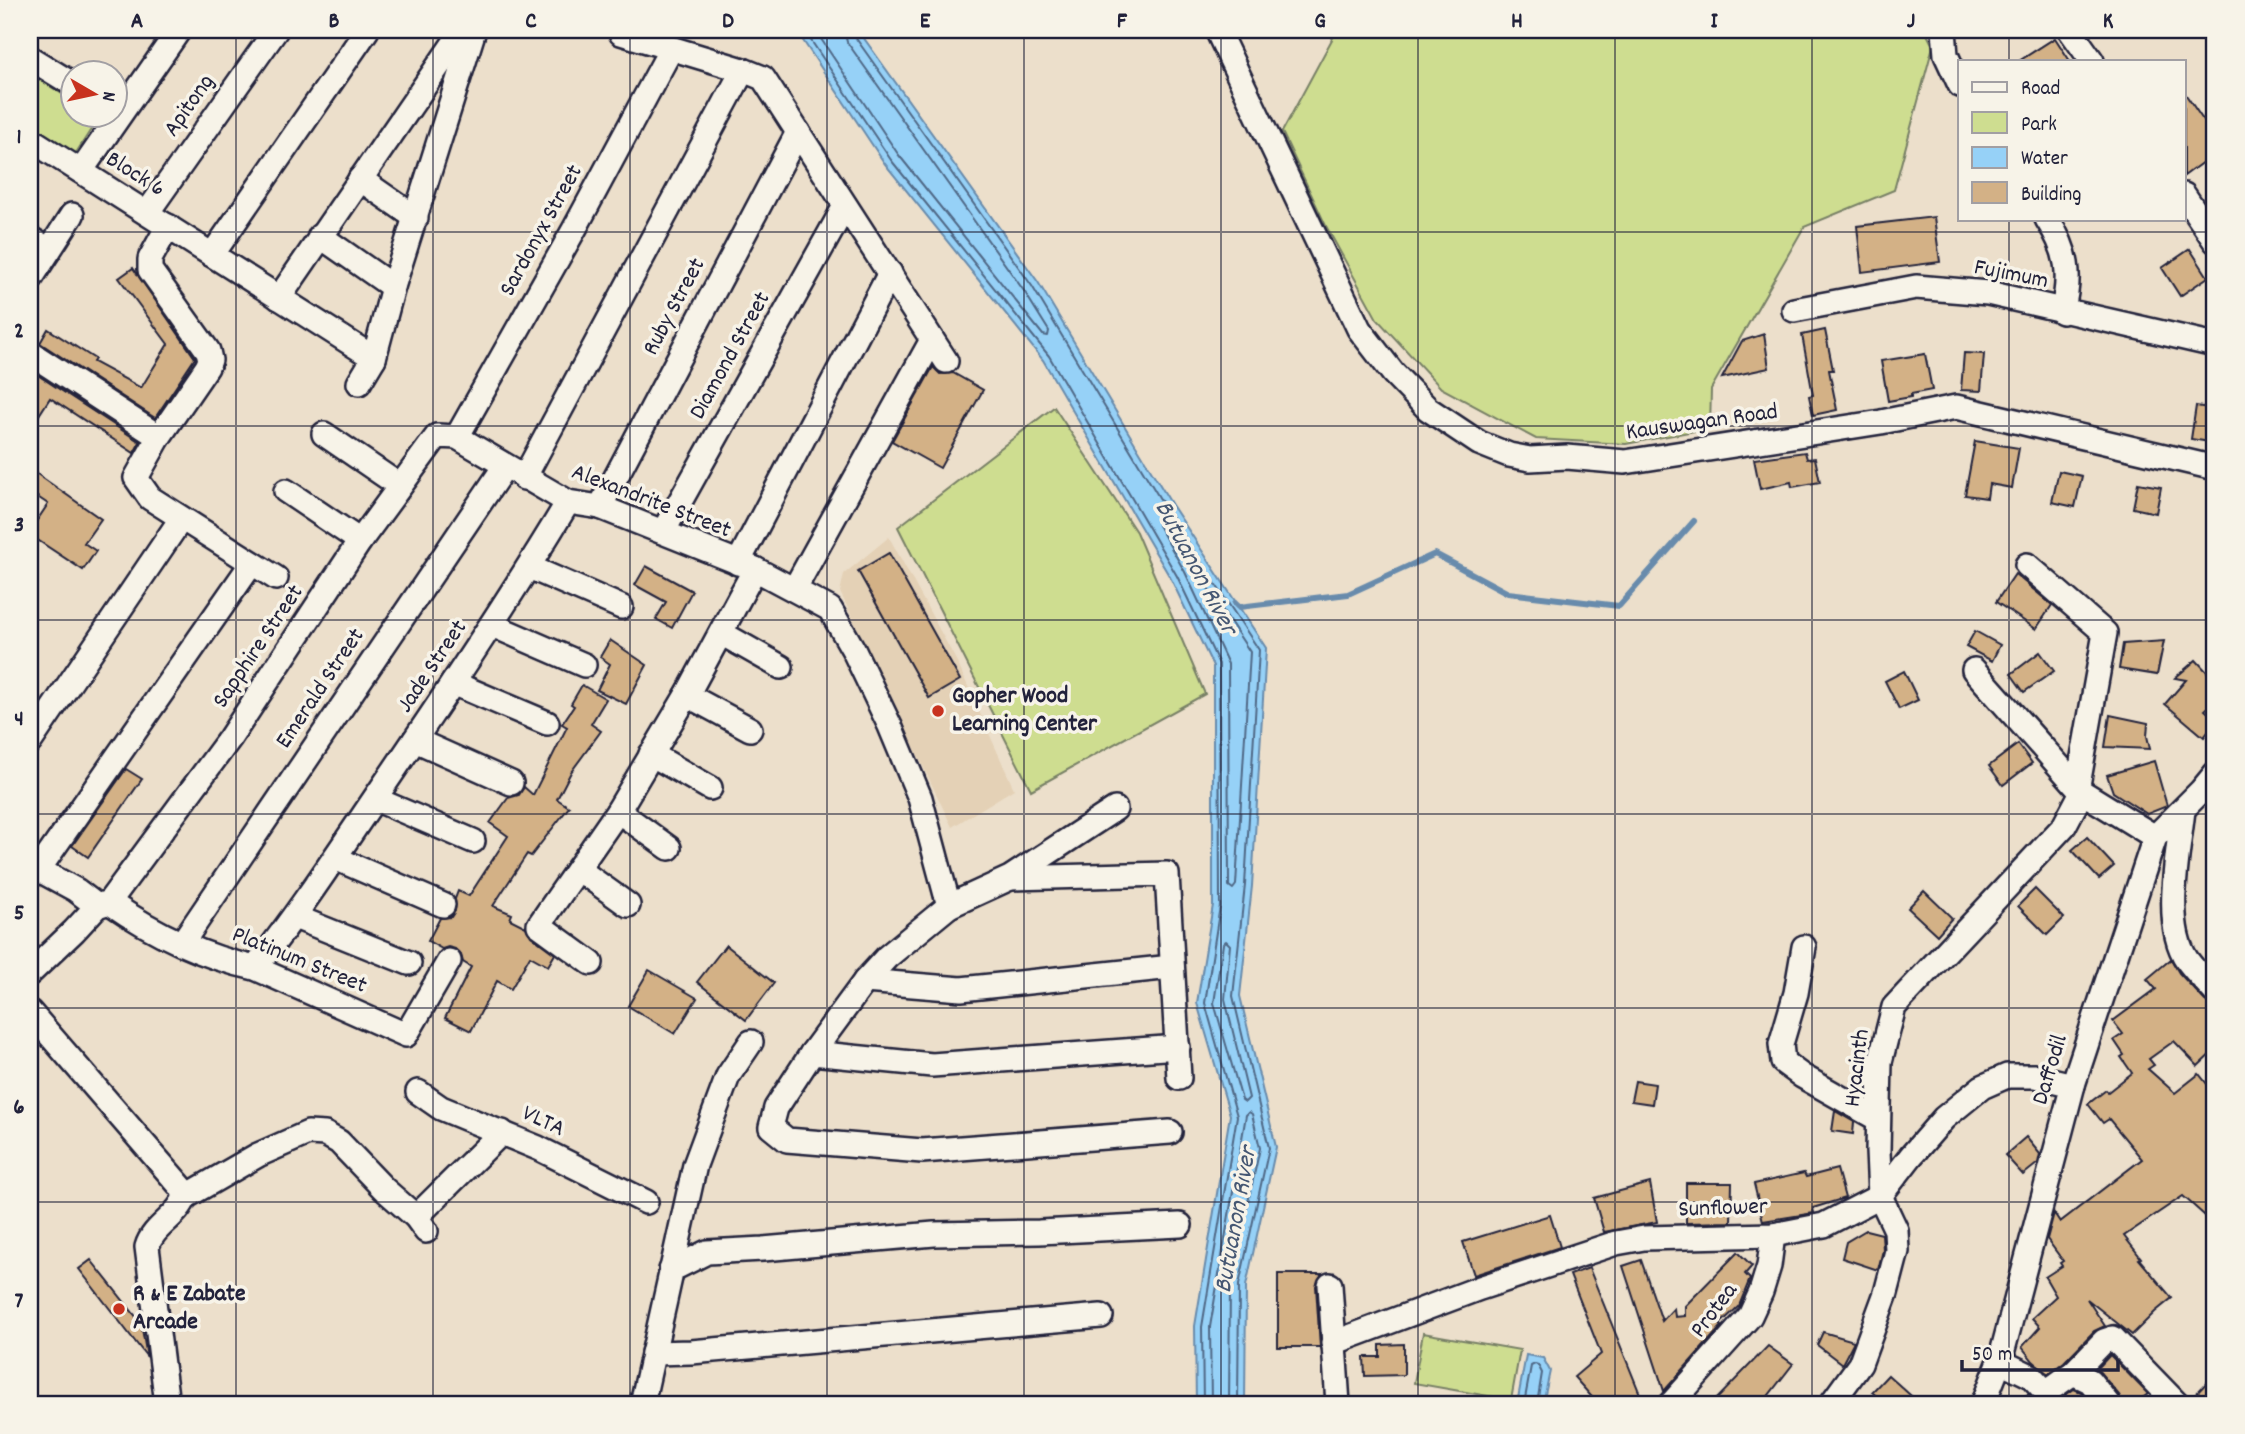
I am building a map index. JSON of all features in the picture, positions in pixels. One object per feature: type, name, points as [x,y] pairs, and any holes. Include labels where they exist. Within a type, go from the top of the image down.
[{"type":"street","points":[[130,97],[179,30]]},
{"type":"street","name":"Apitong","points":[[146,213],[276,30]]},
{"type":"street","points":[[212,255],[367,30]]},
{"type":"street","points":[[279,298],[463,30]]},
{"type":"street","points":[[359,383],[374,358],[393,287],[474,30]]},
{"type":"street","name":"Kauswagan Road","points":[[1217,30],[1359,329],[1393,373],[1428,409],[1479,443],[1509,455],[1530,458],[1567,457],[1625,462],[1881,422],[1956,407],[2215,468]]},
{"type":"street","points":[[1944,30],[1946,55],[1958,81]]},
{"type":"street","points":[[2070,30],[2091,60]]},
{"type":"street","points":[[621,33],[763,78],[946,361]]},
{"type":"street","name":"Sardonyx Street","points":[[457,437],[575,228],[671,49]]},
{"type":"street","points":[[30,58],[60,76]]},
{"type":"street","name":"Emerald Street","points":[[182,943],[514,472],[743,70]]},
{"type":"street","points":[[81,171],[107,130]]},
{"type":"street","name":"Ruby Street","points":[[600,507],[798,132]]},
{"type":"street","name":"Block 6","points":[[30,139],[374,358]]},
{"type":"street","points":[[360,179],[416,218]]},
{"type":"street","points":[[2186,198],[2215,241]]},
{"type":"street","name":"Diamond Street","points":[[663,532],[845,206]]},
{"type":"street","points":[[30,280],[72,215]]},
{"type":"street","points":[[2048,220],[2059,237],[2067,262],[2068,289],[2062,312]]},
{"type":"street","points":[[167,226],[150,259],[150,270],[208,351],[210,360],[208,368],[159,437],[136,478],[150,498],[276,578]]},
{"type":"street","points":[[320,236],[393,287]]},
{"type":"street","points":[[30,238],[49,250]]},
{"type":"street","points":[[591,962],[539,925],[618,811],[721,633],[747,566],[890,273]]},
{"type":"street","name":"Fujimum","points":[[1794,310],[1916,288],[1988,293],[2215,345]]},
{"type":"street","points":[[795,589],[932,340]]},
{"type":"street","points":[[30,353],[159,437]]},
{"type":"street","points":[[324,434],[400,486]]},
{"type":"street","name":"Sapphire Street","points":[[30,973],[103,904],[230,738],[360,541],[437,436],[457,437]]},
{"type":"street","name":"Alexandrite Street","points":[[457,437],[568,502],[600,507],[747,566],[830,609],[869,682],[920,798],[949,906]]},
{"type":"street","points":[[286,491],[360,541]]},
{"type":"street","name":"Jade Street","points":[[255,968],[295,917],[415,740],[492,625],[568,502]]},
{"type":"street","points":[[30,742],[181,519]]},
{"type":"street","points":[[34,867],[252,563]]},
{"type":"street","name":"Hyacinth","points":[[1831,1404],[1860,1364],[1886,1293],[1897,1251],[1896,1230],[1880,1196],[1878,1119],[1880,1062],[1894,1007],[2064,826],[2080,788],[2105,633],[2027,565]]},
{"type":"street","points":[[529,567],[621,607]]},
{"type":"street","points":[[492,625],[584,665]]},
{"type":"street","points":[[721,633],[781,667]]},
{"type":"street","points":[[1974,670],[2080,788],[2155,837]]},
{"type":"street","points":[[453,683],[547,723]]},
{"type":"street","points":[[687,695],[750,729]]},
{"type":"street","points":[[415,740],[511,783]]},
{"type":"street","points":[[651,754],[710,788]]},
{"type":"street","name":"Daffodil","points":[[1983,1404],[2000,1361],[2073,1085],[2155,837],[2215,774]]},
{"type":"street","points":[[375,799],[472,841]]},
{"type":"street","points":[[1115,808],[1010,878],[949,906],[887,957],[865,981],[812,1053],[772,1118],[771,1127],[787,1140],[922,1151],[1170,1132]]},
{"type":"street","points":[[2183,810],[2174,907],[2176,932],[2185,958],[2215,992]]},
{"type":"street","points":[[618,811],[669,848]]},
{"type":"street","points":[[335,858],[443,905]]},
{"type":"street","name":"Platinum Street","points":[[34,867],[159,934],[236,964],[255,968],[406,1035],[449,961]]},
{"type":"street","points":[[578,869],[628,905]]},
{"type":"street","points":[[1010,878],[1167,874],[1178,1078]]},
{"type":"street","points":[[295,917],[409,963]]},
{"type":"street","points":[[1804,947],[1796,993],[1781,1044],[1783,1062],[1802,1076],[1878,1119]]},
{"type":"street","points":[[865,981],[961,989],[1172,967]]},
{"type":"street","points":[[30,1012],[182,1188],[185,1197],[182,1206],[149,1238],[147,1247],[167,1404]]},
{"type":"street","points":[[642,1404],[695,1165],[728,1076],[751,1042]]},
{"type":"street","points":[[812,1053],[932,1065],[1178,1046]]},
{"type":"street","name":"Sunflower","points":[[1334,1343],[1480,1287],[1616,1243],[1644,1238],[1773,1235],[1824,1225],[1880,1196],[1910,1156],[1944,1118],[1982,1087],[2007,1076],[2035,1076],[2073,1085]]},
{"type":"street","name":"VLTA","points":[[418,1093],[441,1108],[502,1132],[646,1202]]},
{"type":"street","points":[[185,1197],[258,1155],[316,1132],[339,1142],[421,1224],[502,1132]]},
{"type":"street","points":[[671,1270],[707,1252],[763,1250],[934,1234],[1180,1225]]},
{"type":"street","name":"Protea","points":[[1671,1404],[1750,1316],[1762,1292],[1773,1235]]},
{"type":"street","points":[[1330,1285],[1338,1404]]},
{"type":"street","points":[[653,1353],[691,1352],[1101,1316]]},
{"type":"street","points":[[2000,1361],[2031,1376],[2043,1389],[2049,1390],[2073,1373],[2104,1341],[2113,1338],[2177,1404]]},
{"type":"street","points":[[2073,1373],[2091,1381],[2108,1404]]},
{"type":"shaded area","name":"Gopher Wood Learning Center","points":[[889,537],[957,662],[1014,789],[952,827],[840,592],[844,574]]},
{"type":"green space","points":[[1337,30],[1925,30],[1933,46],[1894,190],[1804,227],[1711,389],[1710,428],[1626,444],[1536,439],[1441,388],[1377,319],[1326,226],[1282,132]]},
{"type":"green space","points":[[34,76],[60,93],[60,130],[91,130],[74,156],[30,128],[30,84]]},
{"type":"green space","points":[[1054,407],[1136,532],[1205,694],[1031,790],[898,527]]},
{"type":"green space","points":[[1423,1333],[1520,1350],[1511,1400],[1414,1383]]},
{"type":"water","name":"Butuanon River","points":[[796,30],[858,30],[1038,282],[1172,505],[1266,648],[1252,886],[1240,996],[1276,1147],[1246,1286],[1245,1404],[1196,1404],[1195,1326],[1230,1115],[1197,1003],[1213,905],[1213,666],[1171,579],[1043,360],[885,164]]},
{"type":"water","points":[[1526,1355],[1543,1358],[1550,1371],[1543,1404],[1517,1404]]},
{"type":"building","points":[[2055,38],[2069,60],[2021,60]]},
{"type":"building","points":[[2186,95],[2203,120],[2215,95],[2215,153],[2186,175]]},
{"type":"building","points":[[1934,217],[1940,262],[1862,272],[1857,226]]},
{"type":"building","points":[[2190,249],[2208,277],[2180,296],[2162,268]]},
{"type":"building","points":[[133,268],[195,358],[155,418],[40,343],[48,329],[95,359],[93,362],[141,388],[168,344],[119,278]]},
{"type":"building","points":[[1825,330],[1837,410],[1813,415],[1809,396],[1813,395],[1802,335]]},
{"type":"building","points":[[1764,334],[1769,368],[1722,378],[1742,341]]},
{"type":"building","points":[[1964,353],[1984,354],[1981,391],[1961,390]]},
{"type":"building","points":[[1925,354],[1932,390],[1888,401],[1881,361]]},
{"type":"building","points":[[933,367],[940,374],[953,373],[983,390],[940,468],[892,441]]},
{"type":"building","points":[[30,370],[140,442],[134,453],[50,398],[30,429]]},
{"type":"building","points":[[2196,406],[2215,409],[2210,442],[2191,439]]},
{"type":"building","points":[[1975,441],[2019,448],[2012,488],[1989,484],[1987,498],[1965,495]]},
{"type":"building","points":[[1805,452],[1807,459],[1815,458],[1820,482],[1792,487],[1791,482],[1760,489],[1754,459]]},
{"type":"building","points":[[30,469],[101,519],[84,543],[96,551],[83,570],[30,535],[48,504],[30,492]]},
{"type":"building","points":[[2059,471],[2082,476],[2075,507],[2052,502]]},
{"type":"building","points":[[2138,483],[2161,487],[2156,513],[2133,508]]},
{"type":"building","points":[[889,553],[960,680],[929,698],[858,571]]},
{"type":"building","points":[[646,566],[692,591],[672,628],[656,619],[666,602],[635,585]]},
{"type":"building","points":[[2015,574],[2052,605],[2036,629],[1996,602]]},
{"type":"building","points":[[1975,631],[2000,645],[1992,661],[1966,647]]},
{"type":"building","points":[[610,640],[647,665],[626,704],[597,690],[610,664],[600,657]]},
{"type":"building","points":[[2164,641],[2157,675],[2119,669],[2123,644]]},
{"type":"building","points":[[2040,652],[2054,671],[2024,692],[2011,674]]},
{"type":"building","points":[[2196,660],[2208,673],[2215,665],[2215,701],[2205,710],[2215,719],[2215,723],[2204,737],[2165,704],[2186,680],[2175,678]]},
{"type":"building","points":[[1904,671],[1918,700],[1899,709],[1885,681]]},
{"type":"building","points":[[582,685],[606,699],[591,724],[601,731],[571,772],[557,799],[569,807],[531,856],[527,854],[493,906],[512,914],[510,919],[526,927],[531,936],[555,954],[548,966],[530,956],[511,989],[497,981],[471,1031],[445,1018],[471,967],[463,962],[455,949],[442,949],[428,941],[440,918],[451,917],[455,911],[458,891],[469,896],[508,836],[490,823],[508,798],[519,795],[524,787],[533,795],[567,727],[562,724],[574,706],[571,704]]},
{"type":"building","points":[[2110,715],[2148,723],[2150,749],[2105,747]]},
{"type":"building","points":[[2018,744],[2032,763],[2003,785],[1989,766]]},
{"type":"building","points":[[2154,761],[2167,806],[2147,814],[2113,792],[2107,775]]},
{"type":"building","points":[[126,769],[142,779],[88,857],[72,846]]},
{"type":"building","points":[[2087,837],[2114,866],[2099,879],[2072,850]]},
{"type":"building","points":[[2035,889],[2064,918],[2047,935],[2018,906]]},
{"type":"building","points":[[1924,891],[1952,918],[1937,935],[1908,908]]},
{"type":"building","points":[[726,945],[774,983],[746,1020],[697,982]]},
{"type":"building","points":[[2171,959],[2179,973],[2205,1001],[2215,1006],[2215,1050],[2198,1066],[2174,1041],[2149,1059],[2154,1065],[2148,1069],[2175,1093],[2199,1074],[2215,1094],[2215,1225],[2183,1196],[2124,1236],[2141,1258],[2139,1259],[2172,1298],[2132,1335],[2087,1299],[2105,1326],[2094,1331],[2064,1362],[2048,1374],[2022,1347],[2040,1327],[2032,1318],[2056,1296],[2045,1277],[2062,1266],[2060,1263],[2063,1261],[2047,1239],[2054,1213],[2060,1222],[2142,1159],[2109,1119],[2103,1123],[2088,1104],[2132,1073],[2114,1040],[2123,1034],[2113,1021],[2156,989],[2147,979]]},
{"type":"building","points":[[649,970],[697,998],[675,1034],[628,1006]]},
{"type":"building","points":[[1635,1081],[1655,1084],[1652,1104],[1631,1101]]},
{"type":"building","points":[[1835,1111],[1854,1122],[1853,1134],[1832,1131]]},
{"type":"building","points":[[2026,1137],[2040,1154],[2038,1163],[2023,1175],[2005,1155]]},
{"type":"building","points":[[1837,1169],[1845,1198],[1813,1208],[1814,1213],[1763,1221],[1754,1184],[1804,1173],[1806,1177]]},
{"type":"building","points":[[1650,1183],[1657,1222],[1604,1232],[1594,1198]]},
{"type":"building","points":[[1686,1183],[1732,1183],[1731,1222],[1686,1223]]},
{"type":"building","points":[[1550,1215],[1560,1247],[1474,1275],[1463,1242]]},
{"type":"building","points":[[1866,1230],[1882,1234],[1883,1250],[1878,1270],[1842,1258],[1846,1242]]},
{"type":"building","points":[[1738,1252],[1752,1266],[1745,1274],[1750,1279],[1739,1306],[1720,1324],[1722,1326],[1664,1391],[1623,1266],[1641,1260],[1662,1321],[1674,1308],[1675,1317],[1685,1316],[1685,1306]]},
{"type":"building","name":"R & E Zabate Arcade","points":[[91,1260],[141,1323],[147,1357],[79,1269]]},
{"type":"building","points":[[1589,1268],[1644,1404],[1598,1404],[1574,1377],[1601,1354],[1570,1275]]},
{"type":"building","points":[[1278,1274],[1322,1274],[1316,1286],[1320,1347],[1278,1347]]},
{"type":"building","points":[[1823,1332],[1854,1341],[1842,1364],[1817,1345]]},
{"type":"building","points":[[1404,1344],[1404,1375],[1365,1376],[1364,1357],[1380,1357],[1380,1345]]},
{"type":"building","points":[[1768,1346],[1793,1364],[1762,1404],[1712,1404]]},
{"type":"building","points":[[2110,1355],[2148,1394],[2134,1404],[2122,1404],[2119,1395],[2097,1369]]},
{"type":"building","points":[[2215,1374],[2215,1404],[2191,1404],[2190,1400]]},
{"type":"building","points":[[1888,1375],[1920,1404],[1885,1404],[1872,1392]]},
{"type":"building","points":[[2074,1389],[2081,1392],[2090,1404],[2048,1404]]},
{"type":"building","points":[[2029,1394],[2040,1403],[2048,1404],[2008,1404]]},
{"type":"waterway","name":"Butuanon River","points":[[1235,603],[1239,607],[1348,594],[1435,554],[1508,593],[1619,606],[1694,521]]},
{"type":"place","name":"Gopher Wood Learning Center","points":[[938,711]]},
{"type":"place","name":"R & E Zabate Arcade","points":[[119,1309]]}]
